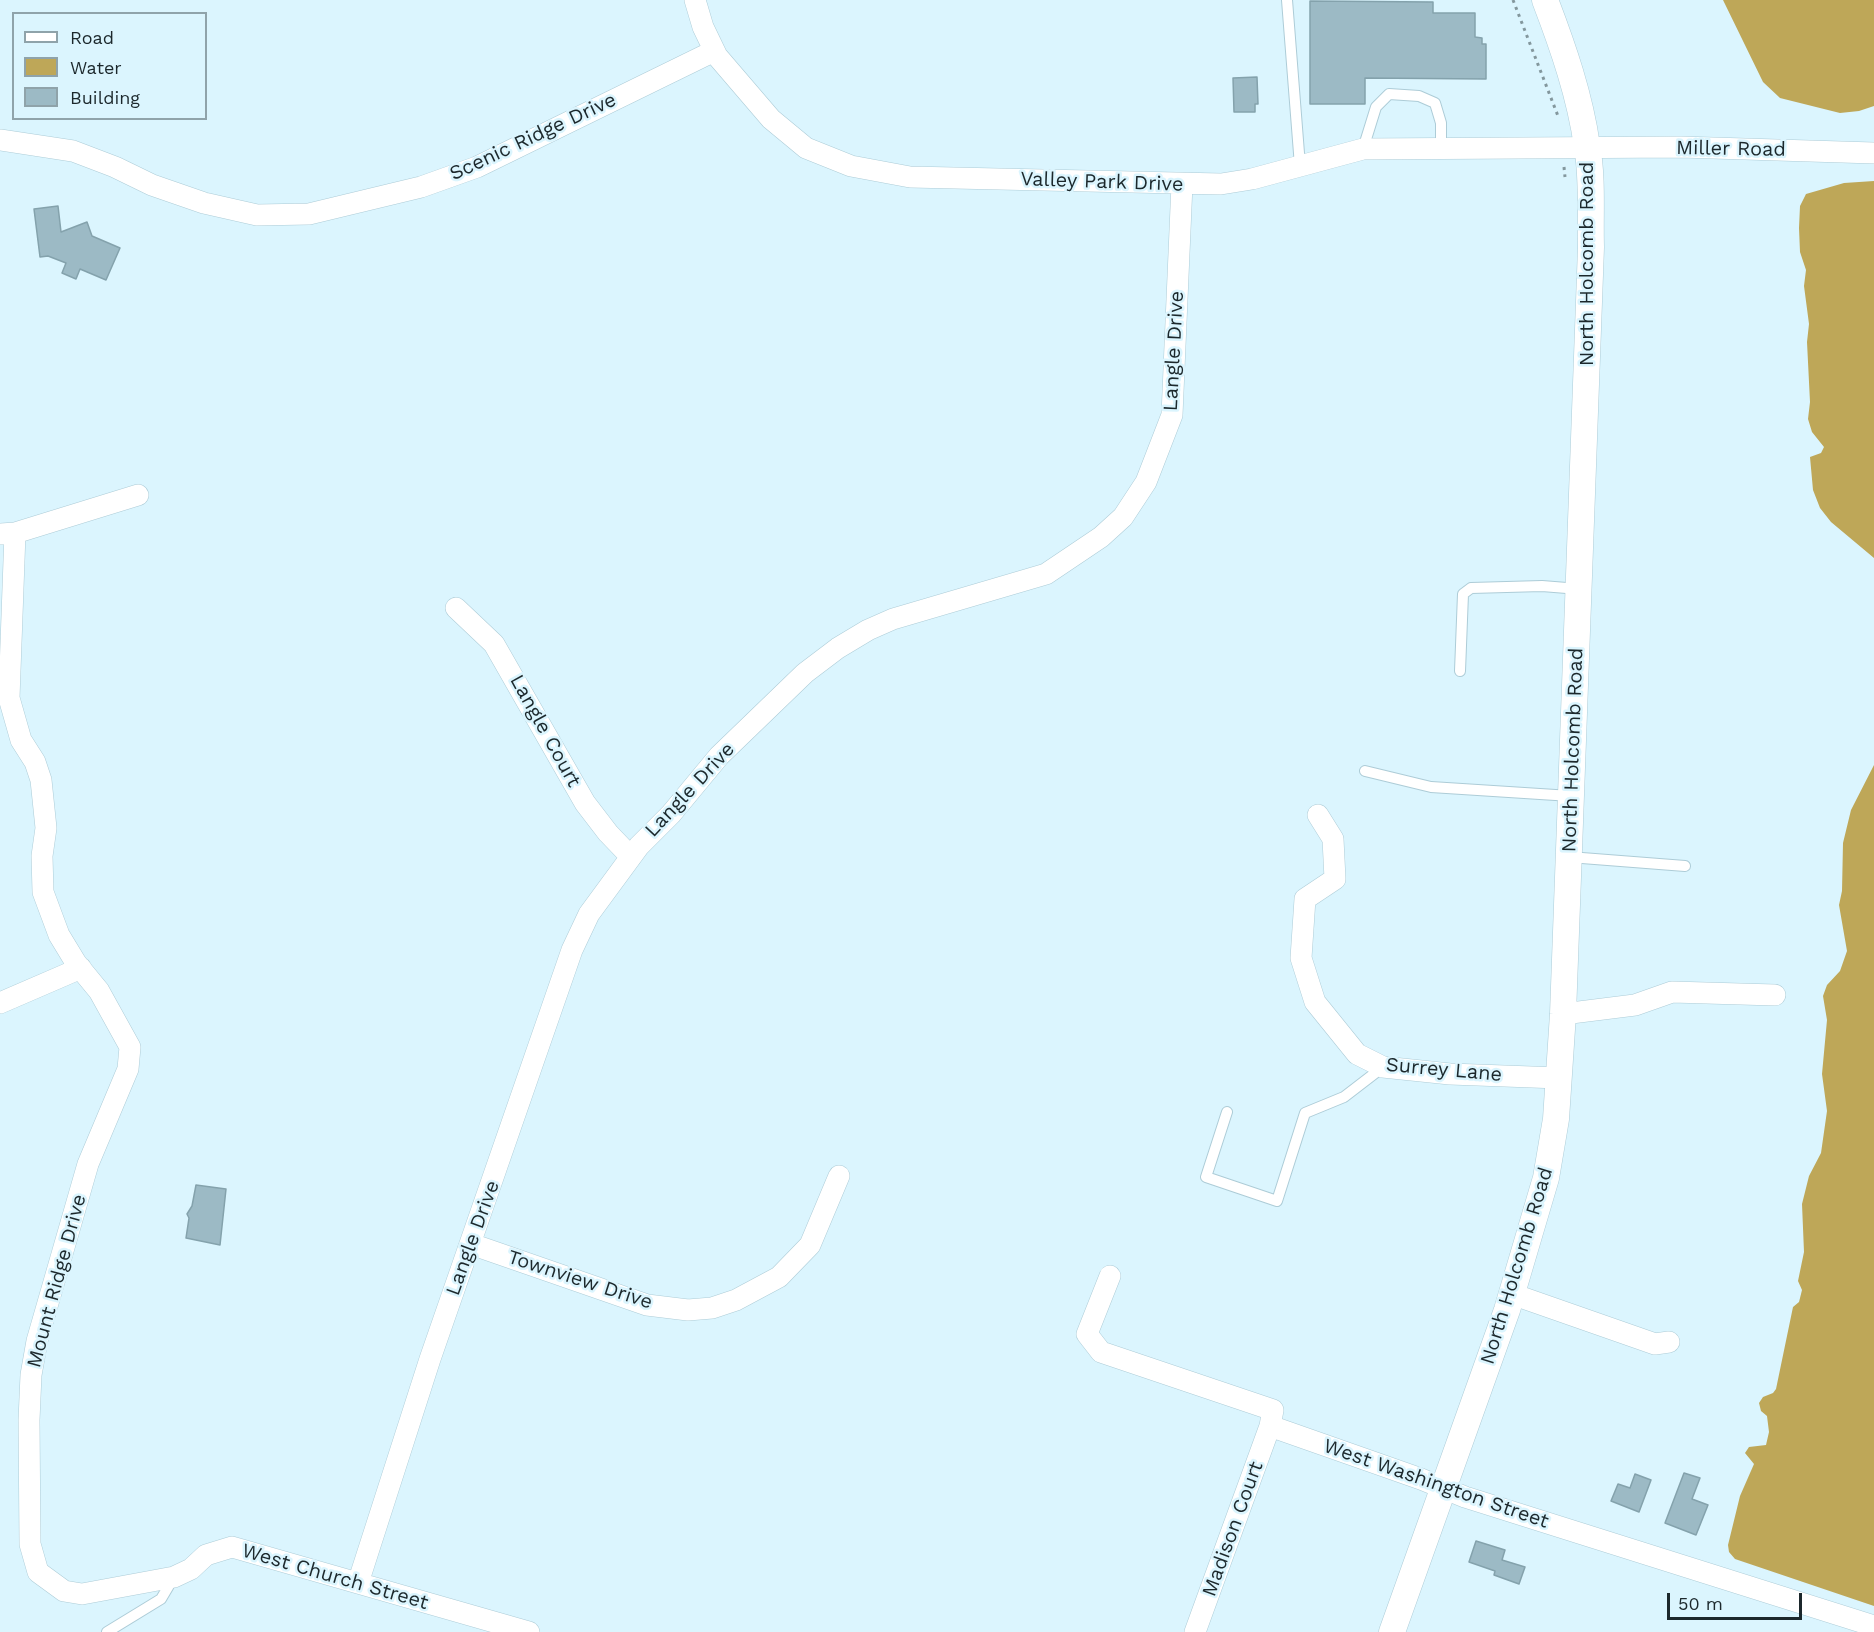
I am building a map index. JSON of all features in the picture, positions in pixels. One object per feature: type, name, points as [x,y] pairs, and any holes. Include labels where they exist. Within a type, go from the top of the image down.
[{"type":"street","name":"Valley Park Drive","points":[[695,0],[703,27],[714,51],[771,119],[806,148],[851,166],[910,177],[1221,184],[1363,149],[1588,148]]},
{"type":"street","name":"North Holcomb Road","points":[[1392,1632],[1512,1294],[1546,1178],[1559,1078],[1591,247],[1588,148],[1569,68],[1545,0]]},
{"type":"street","name":"Scenic Ridge Drive","points":[[0,140],[73,151],[152,185],[204,203],[257,215],[309,214],[421,187],[477,167],[714,51]]},
{"type":"street","name":"Miller Road","points":[[1588,148],[1681,147],[1874,153]]},
{"type":"street","name":"Langle Drive","points":[[358,1583],[430,1359],[572,950],[589,914],[631,857],[719,756],[805,674],[838,648],[867,630],[893,619],[1046,574],[1101,537],[1123,517],[1146,482],[1172,415],[1182,184]]},
{"type":"street","points":[[4,699],[7,533],[138,495]]},
{"type":"street","name":"Langle Court","points":[[456,608],[494,645],[585,803],[608,833],[631,857]]},
{"type":"street","name":"Mount Ridge Drive","points":[[4,699],[21,740],[35,762],[41,780],[46,828],[42,869],[43,892],[59,935],[99,991],[130,1047],[128,1068],[88,1164],[37,1341],[31,1375],[28,1487],[30,1544],[38,1572],[64,1591],[75,1593]]},
{"type":"street","name":"Surrey Lane","points":[[1318,815],[1334,839],[1335,879],[1305,899],[1301,958],[1314,1002],[1357,1054],[1383,1067],[1450,1074],[1559,1078]]},
{"type":"street","points":[[0,1004],[81,968]]},
{"type":"street","points":[[1563,1014],[1635,1005],[1672,992],[1775,995]]},
{"type":"street","name":"Townview Drive","points":[[471,1244],[647,1305],[688,1310],[712,1308],[736,1300],[779,1277],[810,1245],[839,1176]]},
{"type":"street","points":[[1110,1276],[1087,1334],[1101,1352],[1273,1410],[1270,1426]]},
{"type":"street","points":[[1512,1294],[1655,1344],[1669,1342]]},
{"type":"street","name":"West Washington Street","points":[[1270,1426],[1443,1488],[1874,1626]]},
{"type":"street","name":"Madison Court","points":[[1195,1632],[1270,1426]]},
{"type":"street","name":"West Church Street","points":[[75,1593],[174,1577],[191,1569],[206,1555],[232,1547],[529,1632]]},
{"type":"lane","points":[[1287,0],[1300,166]]},
{"type":"lane","points":[[1363,149],[1376,107],[1389,94],[1419,96],[1435,103],[1441,123],[1441,149]]},
{"type":"lane","points":[[1460,671],[1463,594],[1471,588],[1542,586],[1579,590]]},
{"type":"lane","points":[[1365,771],[1431,787],[1571,796]]},
{"type":"lane","points":[[1569,857],[1685,866]]},
{"type":"lane","points":[[1227,1112],[1206,1177],[1277,1201],[1305,1113],[1344,1098],[1383,1067]]},
{"type":"lane","points":[[106,1632],[161,1599],[174,1577]]},
{"type":"path","points":[[1513,0],[1559,118]]},
{"type":"water","points":[[1723,0],[1874,0],[1874,106],[1859,111],[1840,113],[1780,98],[1763,82]]},
{"type":"water","points":[[1874,181],[1874,558],[1831,522],[1820,508],[1813,490],[1810,457],[1821,453],[1824,447],[1812,432],[1808,419],[1810,402],[1807,342],[1809,324],[1804,286],[1806,270],[1800,252],[1799,228],[1800,206],[1806,194],[1844,183]]},
{"type":"water","points":[[1874,765],[1874,1606],[1735,1559],[1729,1552],[1728,1545],[1740,1496],[1754,1464],[1745,1453],[1749,1447],[1766,1445],[1769,1432],[1767,1416],[1761,1411],[1759,1403],[1763,1397],[1773,1393],[1776,1389],[1793,1307],[1799,1302],[1802,1290],[1798,1281],[1804,1252],[1802,1204],[1809,1176],[1821,1153],[1827,1111],[1822,1074],[1827,1020],[1823,996],[1827,985],[1840,971],[1847,951],[1839,905],[1842,891],[1843,843],[1851,810]]},
{"type":"building","points":[[1310,1],[1433,2],[1433,13],[1475,13],[1475,37],[1482,38],[1482,44],[1486,44],[1486,79],[1365,78],[1365,104],[1310,104]]},
{"type":"building","points":[[1257,77],[1258,104],[1255,104],[1255,112],[1234,112],[1233,78]]},
{"type":"building","points":[[58,206],[61,232],[87,222],[92,236],[120,248],[106,280],[80,269],[76,279],[62,273],[66,263],[48,256],[40,257],[34,209]]},
{"type":"building","points":[[196,1185],[226,1189],[220,1245],[186,1238],[189,1218],[187,1214],[192,1206]]},
{"type":"building","points":[[1684,1473],[1700,1478],[1692,1499],[1708,1505],[1696,1535],[1665,1523]]},
{"type":"building","points":[[1635,1474],[1651,1480],[1639,1512],[1611,1501],[1618,1484],[1630,1488]]},
{"type":"building","points":[[1476,1541],[1505,1550],[1502,1560],[1525,1567],[1519,1584],[1494,1575],[1495,1571],[1469,1562]]}]
